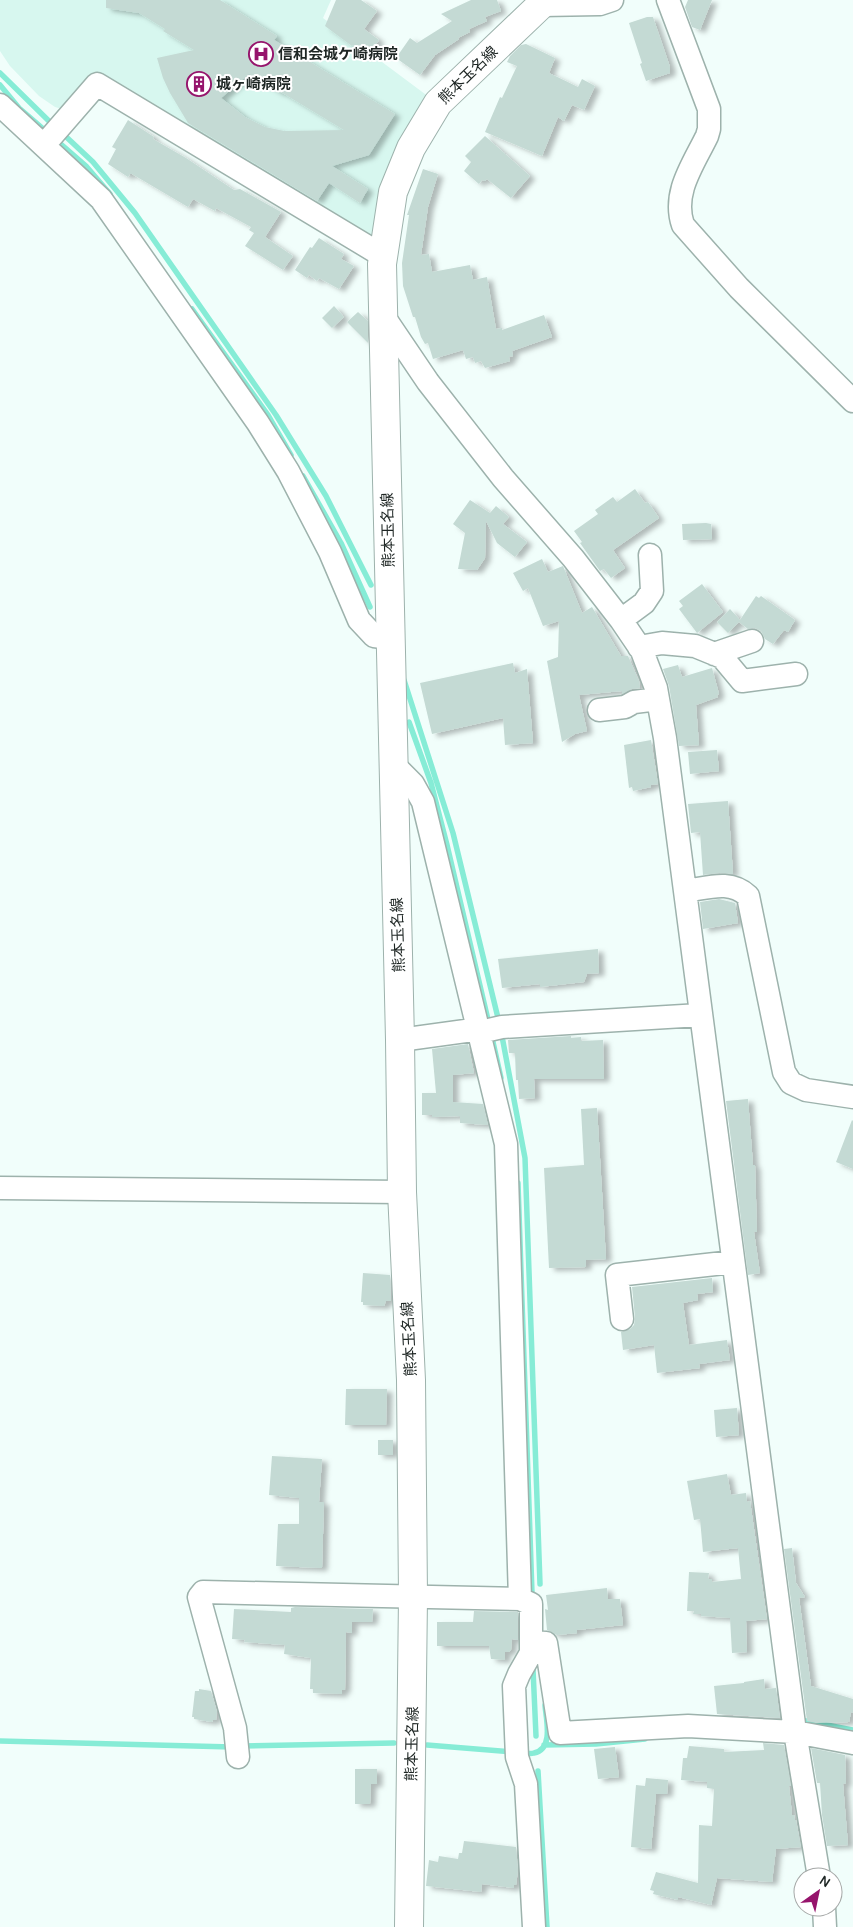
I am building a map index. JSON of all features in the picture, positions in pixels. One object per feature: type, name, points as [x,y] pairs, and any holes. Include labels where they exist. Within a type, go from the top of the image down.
[{"type":"main road","name":"熊本玉名線","points":[[409,1927],[413,1597],[411,1380],[402,1192],[388,485],[382,314],[383,256],[394,192],[411,148],[438,103],[543,2]]},
{"type":"street","points":[[543,2],[600,4],[612,0]]},
{"type":"street","points":[[668,0],[709,109],[707,136],[680,191],[678,212],[683,225],[739,288],[853,401]]},
{"type":"street","points":[[44,145],[98,84],[383,256]]},
{"type":"street","points":[[0,104],[101,199],[252,415],[288,471],[330,552],[359,620],[374,636],[390,638]]},
{"type":"street","points":[[382,314],[428,382],[503,478],[573,558],[621,620],[639,647],[656,688],[665,738],[794,1732],[817,1867]]},
{"type":"street","points":[[621,620],[644,603],[652,591],[650,555]]},
{"type":"street","points":[[714,654],[752,641]]},
{"type":"street","points":[[639,647],[662,643],[694,646],[722,656],[742,681],[796,674]]},
{"type":"street","points":[[599,710],[626,707],[634,702],[658,699]]},
{"type":"street","points":[[393,764],[413,784],[423,802],[487,1030],[506,1144],[520,1599]]},
{"type":"street","points":[[685,891],[728,885],[741,890],[748,896],[784,1072],[791,1083],[806,1090],[853,1097]]},
{"type":"street","points":[[400,1040],[487,1030],[700,1015]]},
{"type":"street","points":[[0,1188],[402,1192]]},
{"type":"street","points":[[622,1319],[617,1276],[733,1262]]},
{"type":"street","points":[[237,1750],[235,1728],[199,1597],[204,1592],[520,1599],[531,1604],[531,1653],[518,1674],[514,1686],[516,1751],[526,1784],[534,1927]]},
{"type":"street","points":[[531,1642],[546,1643],[560,1733],[688,1726],[794,1732],[853,1743]]},
{"type":"shaded area","points":[[0,0],[331,0],[323,18],[433,100],[376,266],[103,89],[79,114],[55,107],[39,96],[10,66],[0,51]]},
{"type":"building","name":"城ヶ崎病院","points":[[106,0],[220,0],[277,36],[274,40],[395,114],[369,155],[332,166],[368,189],[360,203],[329,183],[317,201],[188,123],[170,93],[157,58],[194,50],[163,31],[165,29],[139,13],[106,8]],"holes":[[[249,74],[281,92],[344,130],[284,131],[265,127],[245,117],[221,98]]]},
{"type":"building","points":[[336,0],[361,0],[377,11],[364,29],[379,40],[368,55],[325,26]]},
{"type":"building","points":[[471,0],[497,0],[501,11],[485,17],[487,21],[469,29],[470,32],[458,38],[435,55],[420,75],[396,58],[410,38],[417,43],[452,21],[441,14]]},
{"type":"building","points":[[688,0],[712,0],[700,30],[692,27],[685,7]]},
{"type":"building","points":[[653,17],[670,67],[670,73],[646,81],[629,23]]},
{"type":"building","points":[[526,44],[555,58],[549,73],[578,87],[582,79],[595,86],[584,110],[572,105],[564,121],[558,117],[542,156],[485,132],[500,97],[502,98],[517,66],[507,62],[521,45]]},
{"type":"building","points":[[128,120],[154,137],[153,139],[186,158],[234,190],[240,189],[281,212],[265,237],[293,256],[283,270],[245,246],[254,233],[249,230],[251,227],[216,208],[215,211],[193,199],[188,207],[132,174],[128,177],[108,164],[116,149],[112,147]]},
{"type":"building","points":[[485,136],[530,176],[511,198],[487,179],[485,181],[482,180],[479,184],[464,171],[471,162],[465,156]]},
{"type":"building","points":[[423,169],[438,174],[428,207],[421,255],[429,254],[432,272],[470,265],[473,280],[487,277],[496,329],[502,328],[502,330],[544,315],[552,337],[512,351],[513,356],[509,357],[510,361],[485,368],[481,361],[475,363],[473,357],[466,359],[463,350],[433,359],[428,343],[425,344],[421,337],[403,286],[402,263],[409,215],[407,215]]},
{"type":"building","points":[[319,238],[344,254],[341,259],[354,266],[339,289],[319,278],[317,281],[309,275],[307,278],[295,270],[310,247],[312,248]]},
{"type":"building","points":[[334,306],[344,317],[332,328],[322,318]]},
{"type":"building","points":[[358,312],[368,321],[368,343],[347,322]]},
{"type":"building","points":[[635,489],[645,503],[648,502],[659,518],[613,550],[625,568],[611,578],[604,569],[600,571],[580,543],[582,542],[574,531],[598,514],[595,510],[613,497],[617,502]]},
{"type":"building","points":[[470,500],[490,513],[496,506],[509,517],[503,524],[527,542],[515,557],[497,543],[486,521],[485,558],[477,570],[458,569],[465,533],[453,524]]},
{"type":"building","points":[[682,524],[711,524],[712,539],[683,540]]},
{"type":"building","points":[[542,559],[548,572],[563,566],[582,613],[592,607],[621,656],[628,656],[639,681],[640,688],[632,689],[622,694],[622,691],[579,695],[587,731],[575,734],[562,742],[547,661],[558,657],[559,621],[543,626],[528,588],[523,591],[513,573]]},
{"type":"building","points":[[702,584],[723,612],[697,633],[679,609],[683,606],[679,601]]},
{"type":"building","points":[[756,596],[759,598],[761,596],[795,620],[788,632],[784,630],[773,644],[765,639],[761,631],[755,628],[748,629],[739,622],[728,633],[717,622],[730,609],[740,620]]},
{"type":"building","points":[[513,663],[515,673],[527,669],[533,743],[505,745],[503,718],[432,734],[420,683]]},
{"type":"building","points":[[678,665],[682,677],[712,668],[719,694],[717,695],[718,697],[696,705],[699,745],[679,746],[669,686],[663,669]]},
{"type":"building","points":[[651,740],[658,784],[633,791],[632,787],[629,788],[624,745]]},
{"type":"building","points":[[717,750],[719,771],[690,774],[688,752]]},
{"type":"building","points":[[728,801],[733,874],[703,875],[700,832],[691,833],[688,804]]},
{"type":"building","points":[[719,899],[735,903],[738,923],[703,929],[700,902]]},
{"type":"building","points":[[598,949],[599,973],[587,974],[584,982],[540,987],[540,984],[502,988],[498,959]]},
{"type":"building","points":[[571,1036],[571,1038],[581,1037],[581,1041],[603,1040],[604,1079],[534,1079],[535,1098],[519,1099],[515,1053],[509,1053],[508,1040]]},
{"type":"building","points":[[468,1044],[474,1073],[453,1075],[453,1102],[483,1104],[488,1125],[460,1123],[460,1116],[432,1117],[432,1115],[422,1115],[422,1093],[436,1093],[432,1049]]},
{"type":"building","points":[[748,1099],[753,1165],[755,1165],[757,1232],[754,1232],[760,1273],[748,1275],[726,1101]]},
{"type":"building","points":[[597,1108],[606,1259],[586,1260],[586,1267],[549,1268],[544,1168],[584,1165],[581,1109]]},
{"type":"building","points":[[853,1121],[853,1169],[836,1162]]},
{"type":"building","points":[[363,1273],[390,1275],[391,1301],[386,1301],[384,1306],[363,1305],[363,1302],[361,1302]]},
{"type":"building","points":[[712,1278],[713,1292],[697,1294],[698,1300],[683,1303],[689,1345],[727,1340],[730,1360],[699,1364],[700,1368],[657,1373],[654,1345],[623,1350],[621,1332],[630,1329],[634,1325],[635,1318],[632,1287]]},
{"type":"building","points":[[346,1389],[387,1389],[386,1425],[345,1425]]},
{"type":"building","points":[[737,1408],[739,1435],[716,1437],[714,1410]]},
{"type":"building","points":[[378,1440],[393,1440],[393,1455],[378,1455]]},
{"type":"building","points":[[272,1456],[322,1459],[319,1502],[324,1502],[322,1568],[276,1566],[278,1524],[299,1524],[299,1498],[269,1495]]},
{"type":"building","points":[[727,1474],[731,1495],[746,1493],[747,1502],[750,1501],[767,1619],[746,1621],[747,1652],[732,1653],[730,1618],[701,1616],[701,1614],[693,1614],[694,1611],[687,1611],[689,1572],[709,1573],[708,1579],[712,1579],[712,1582],[741,1579],[738,1548],[703,1552],[700,1519],[694,1520],[687,1481]]},
{"type":"building","points":[[792,1548],[796,1583],[805,1597],[799,1598],[811,1686],[853,1699],[853,1713],[851,1712],[849,1722],[816,1723],[807,1721],[784,1549]]},
{"type":"building","points":[[607,1588],[608,1599],[620,1599],[623,1625],[577,1630],[577,1633],[557,1635],[547,1630],[545,1609],[548,1610],[546,1595]]},
{"type":"building","points":[[291,1608],[373,1609],[372,1622],[352,1622],[352,1633],[346,1632],[345,1690],[342,1690],[342,1694],[313,1693],[313,1689],[310,1689],[311,1658],[284,1654],[285,1645],[244,1642],[245,1640],[232,1639],[234,1609],[291,1612]]},
{"type":"building","points":[[474,1611],[518,1612],[518,1640],[512,1639],[511,1650],[505,1652],[505,1660],[491,1659],[489,1646],[437,1646],[437,1622],[473,1622]]},
{"type":"building","points":[[764,1679],[765,1689],[776,1688],[780,1718],[717,1714],[714,1686]]},
{"type":"building","points":[[199,1689],[211,1691],[217,1712],[216,1720],[212,1722],[192,1717],[195,1691],[199,1691]]},
{"type":"building","points":[[763,1743],[784,1745],[791,1786],[789,1786],[792,1815],[794,1815],[796,1820],[801,1847],[776,1849],[772,1882],[717,1878],[711,1905],[678,1897],[678,1900],[653,1894],[654,1891],[650,1890],[656,1872],[698,1883],[699,1825],[712,1826],[714,1789],[707,1788],[707,1782],[681,1780],[683,1758],[687,1758],[689,1746],[724,1749],[724,1752],[764,1750]]},
{"type":"building","points":[[615,1747],[619,1777],[598,1779],[594,1749]]},
{"type":"building","points":[[811,1748],[845,1755],[846,1783],[843,1784],[848,1845],[827,1846],[822,1815],[820,1783],[817,1783]]},
{"type":"building","points":[[355,1769],[377,1769],[377,1784],[371,1784],[370,1804],[355,1804]]},
{"type":"building","points":[[646,1778],[668,1780],[667,1794],[656,1794],[651,1849],[631,1847],[636,1785],[645,1786]]},
{"type":"building","points":[[464,1841],[516,1847],[518,1870],[514,1888],[482,1884],[481,1892],[426,1886],[429,1860],[438,1862],[439,1856],[458,1859],[459,1853],[462,1853]]},
{"type":"waterway","points":[[0,73],[54,126]]},
{"type":"waterway","points":[[0,85],[19,108],[48,133]]},
{"type":"waterway","points":[[61,132],[93,162],[135,213],[276,415],[326,496],[371,585]]},
{"type":"waterway","points":[[55,139],[86,166],[110,194]]},
{"type":"waterway","points":[[192,309],[268,415],[291,455]]},
{"type":"waterway","points":[[303,476],[341,543],[370,607]]},
{"type":"waterway","points":[[404,680],[453,833],[499,1022]]},
{"type":"waterway","points":[[409,722],[431,783],[489,1024]]},
{"type":"waterway","points":[[501,1031],[525,1158],[540,1584]]},
{"type":"waterway","points":[[491,1033],[501,1078]]},
{"type":"waterway","points":[[518,1183],[532,1593]]},
{"type":"waterway","points":[[533,1669],[536,1736]]},
{"type":"waterway","points":[[522,1752],[534,1753],[540,1750],[547,1740],[545,1705]]},
{"type":"waterway","points":[[801,1720],[853,1730]]},
{"type":"waterway","points":[[544,1745],[596,1744],[645,1739]]},
{"type":"waterway","points":[[0,1741],[232,1747]]},
{"type":"waterway","points":[[242,1746],[394,1743]]},
{"type":"waterway","points":[[427,1745],[513,1752]]},
{"type":"waterway","points":[[538,1771],[547,1927]]},
{"type":"place","name":"信和会城ケ崎病院","points":[[261,54]]},
{"type":"place","name":"城ヶ崎病院","points":[[199,84]]}]
